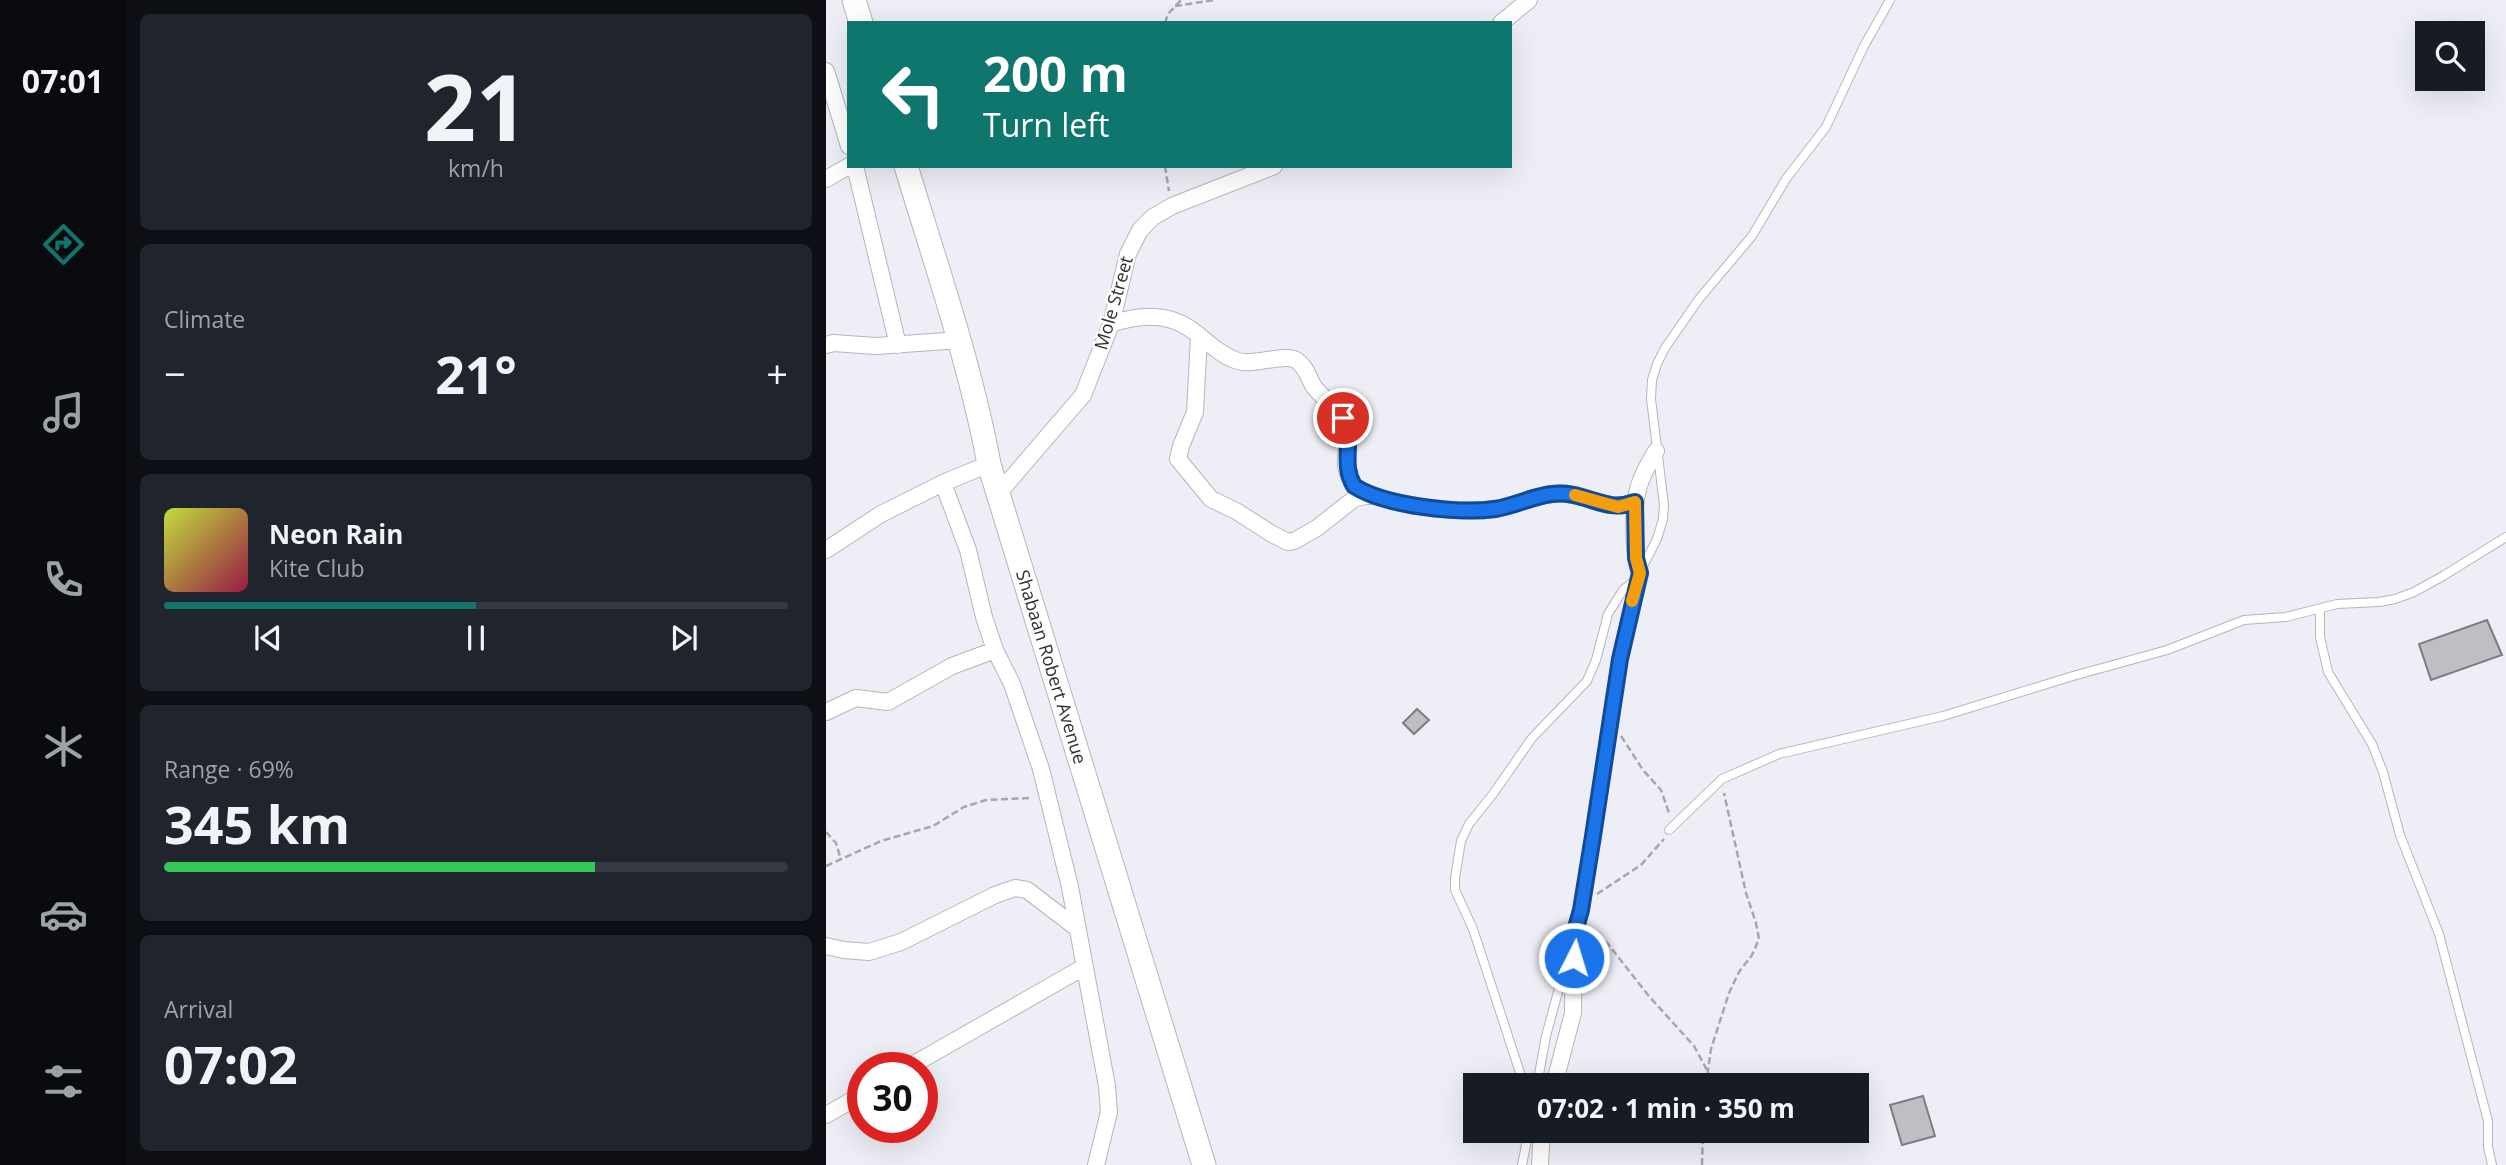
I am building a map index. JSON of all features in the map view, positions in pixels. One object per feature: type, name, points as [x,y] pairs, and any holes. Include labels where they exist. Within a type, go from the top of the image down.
[{"type":"street","points":[[854,0],[860,21]]},
{"type":"street","points":[[1503,21],[1529,0]]},
{"type":"street","points":[[826,71],[847,139]]},
{"type":"street","points":[[826,179],[847,167]]},
{"type":"street","points":[[855,168],[898,345]]},
{"type":"street","name":"Shabaan Robert Avenue","points":[[907,168],[960,340],[979,410],[989,464],[1204,1165]]},
{"type":"street","name":"Mole Street","points":[[998,494],[1083,395],[1111,324],[1133,242],[1140,230],[1153,217],[1172,206],[1269,168]]},
{"type":"street","points":[[1111,324],[1128,318],[1152,316],[1179,323],[1236,360],[1256,362],[1290,358],[1302,365],[1319,393],[1346,423],[1346,467],[1350,479],[1357,488],[1396,502],[1438,508],[1495,509],[1553,494],[1580,495],[1618,507],[1635,502]]},
{"type":"street","points":[[1199,336],[1195,412],[1178,459],[1211,499],[1290,542],[1317,528],[1355,498],[1374,494]]},
{"type":"street","points":[[826,345],[898,345],[960,340]]},
{"type":"street","points":[[1639,576],[1635,502],[1640,481],[1656,452]]},
{"type":"street","points":[[826,550],[881,514],[989,464]]},
{"type":"street","points":[[943,483],[968,550],[995,650],[1012,684],[1041,769],[1070,887],[1107,1086],[1109,1112],[1096,1165]]},
{"type":"street","points":[[826,712],[856,698],[888,702],[952,666],[995,650]]},
{"type":"street","points":[[826,946],[869,952],[901,942],[995,895],[1015,888],[1027,890],[1078,929]]},
{"type":"street","points":[[1557,1073],[1573,1013],[1576,927]]},
{"type":"street","points":[[935,1052],[1084,967]]},
{"type":"street","points":[[826,1115],[847,1103]]},
{"type":"street","points":[[1540,1165],[1541,1143]]},
{"type":"lane","points":[[1540,1073],[1546,1036],[1582,903],[1624,639],[1639,576],[1657,540],[1663,519],[1664,505],[1652,412],[1652,380],[1665,348],[1699,299],[1752,236],[1786,179],[1826,127],[1864,46],[1890,0]]},
{"type":"lane","points":[[1669,830],[1722,779],[1779,754],[1943,716],[2167,650],[2244,620],[2286,617],[2337,604],[2379,602],[2414,592],[2506,537]]},
{"type":"lane","points":[[1520,1073],[1473,929],[1455,890],[1461,841],[1469,824],[1532,737],[1587,681],[1596,660],[1608,614],[1623,590],[1639,576]]},
{"type":"lane","points":[[2320,609],[2320,637],[2328,672],[2384,772],[2400,835],[2439,934],[2488,1121],[2488,1147],[2492,1165]]},
{"type":"lane","points":[[1522,1165],[1527,1143]]},
{"type":"path","points":[[1166,21],[1168,14],[1181,0]]},
{"type":"path","points":[[1175,6],[1215,0]]},
{"type":"path","points":[[1165,168],[1172,206]]},
{"type":"path","points":[[1582,903],[1641,864],[1663,842],[1669,830],[1670,817],[1661,790],[1643,770],[1612,721]]},
{"type":"path","points":[[1708,1071],[1711,1049],[1729,993],[1759,939],[1726,808],[1722,779]]},
{"type":"path","points":[[826,866],[881,841],[933,826],[964,807],[986,800],[1048,796]]},
{"type":"path","points":[[826,832],[836,843],[841,860]]},
{"type":"path","points":[[1576,927],[1608,944],[1648,996],[1694,1046],[1708,1071]]},
{"type":"path","points":[[1702,1165],[1703,1143]]},
{"type":"building","points":[[2487,620],[2502,655],[2431,680],[2419,644]]},
{"type":"building","points":[[1417,709],[1429,720],[1414,734],[1403,723]]},
{"type":"building","points":[[1923,1096],[1935,1136],[1902,1145],[1890,1105]]},
{"type":"slow traffic","points":[[1575,495],[1587,496],[1618,507],[1635,502],[1636,558],[1640,573],[1632,601]]},
{"type":"route","points":[[1343,418],[1348,434],[1346,467],[1354,486],[1396,502],[1438,508],[1495,509],[1553,494],[1587,496],[1618,507],[1635,502],[1636,558],[1640,573],[1620,659],[1581,910],[1574,935],[1574,958]]}]
